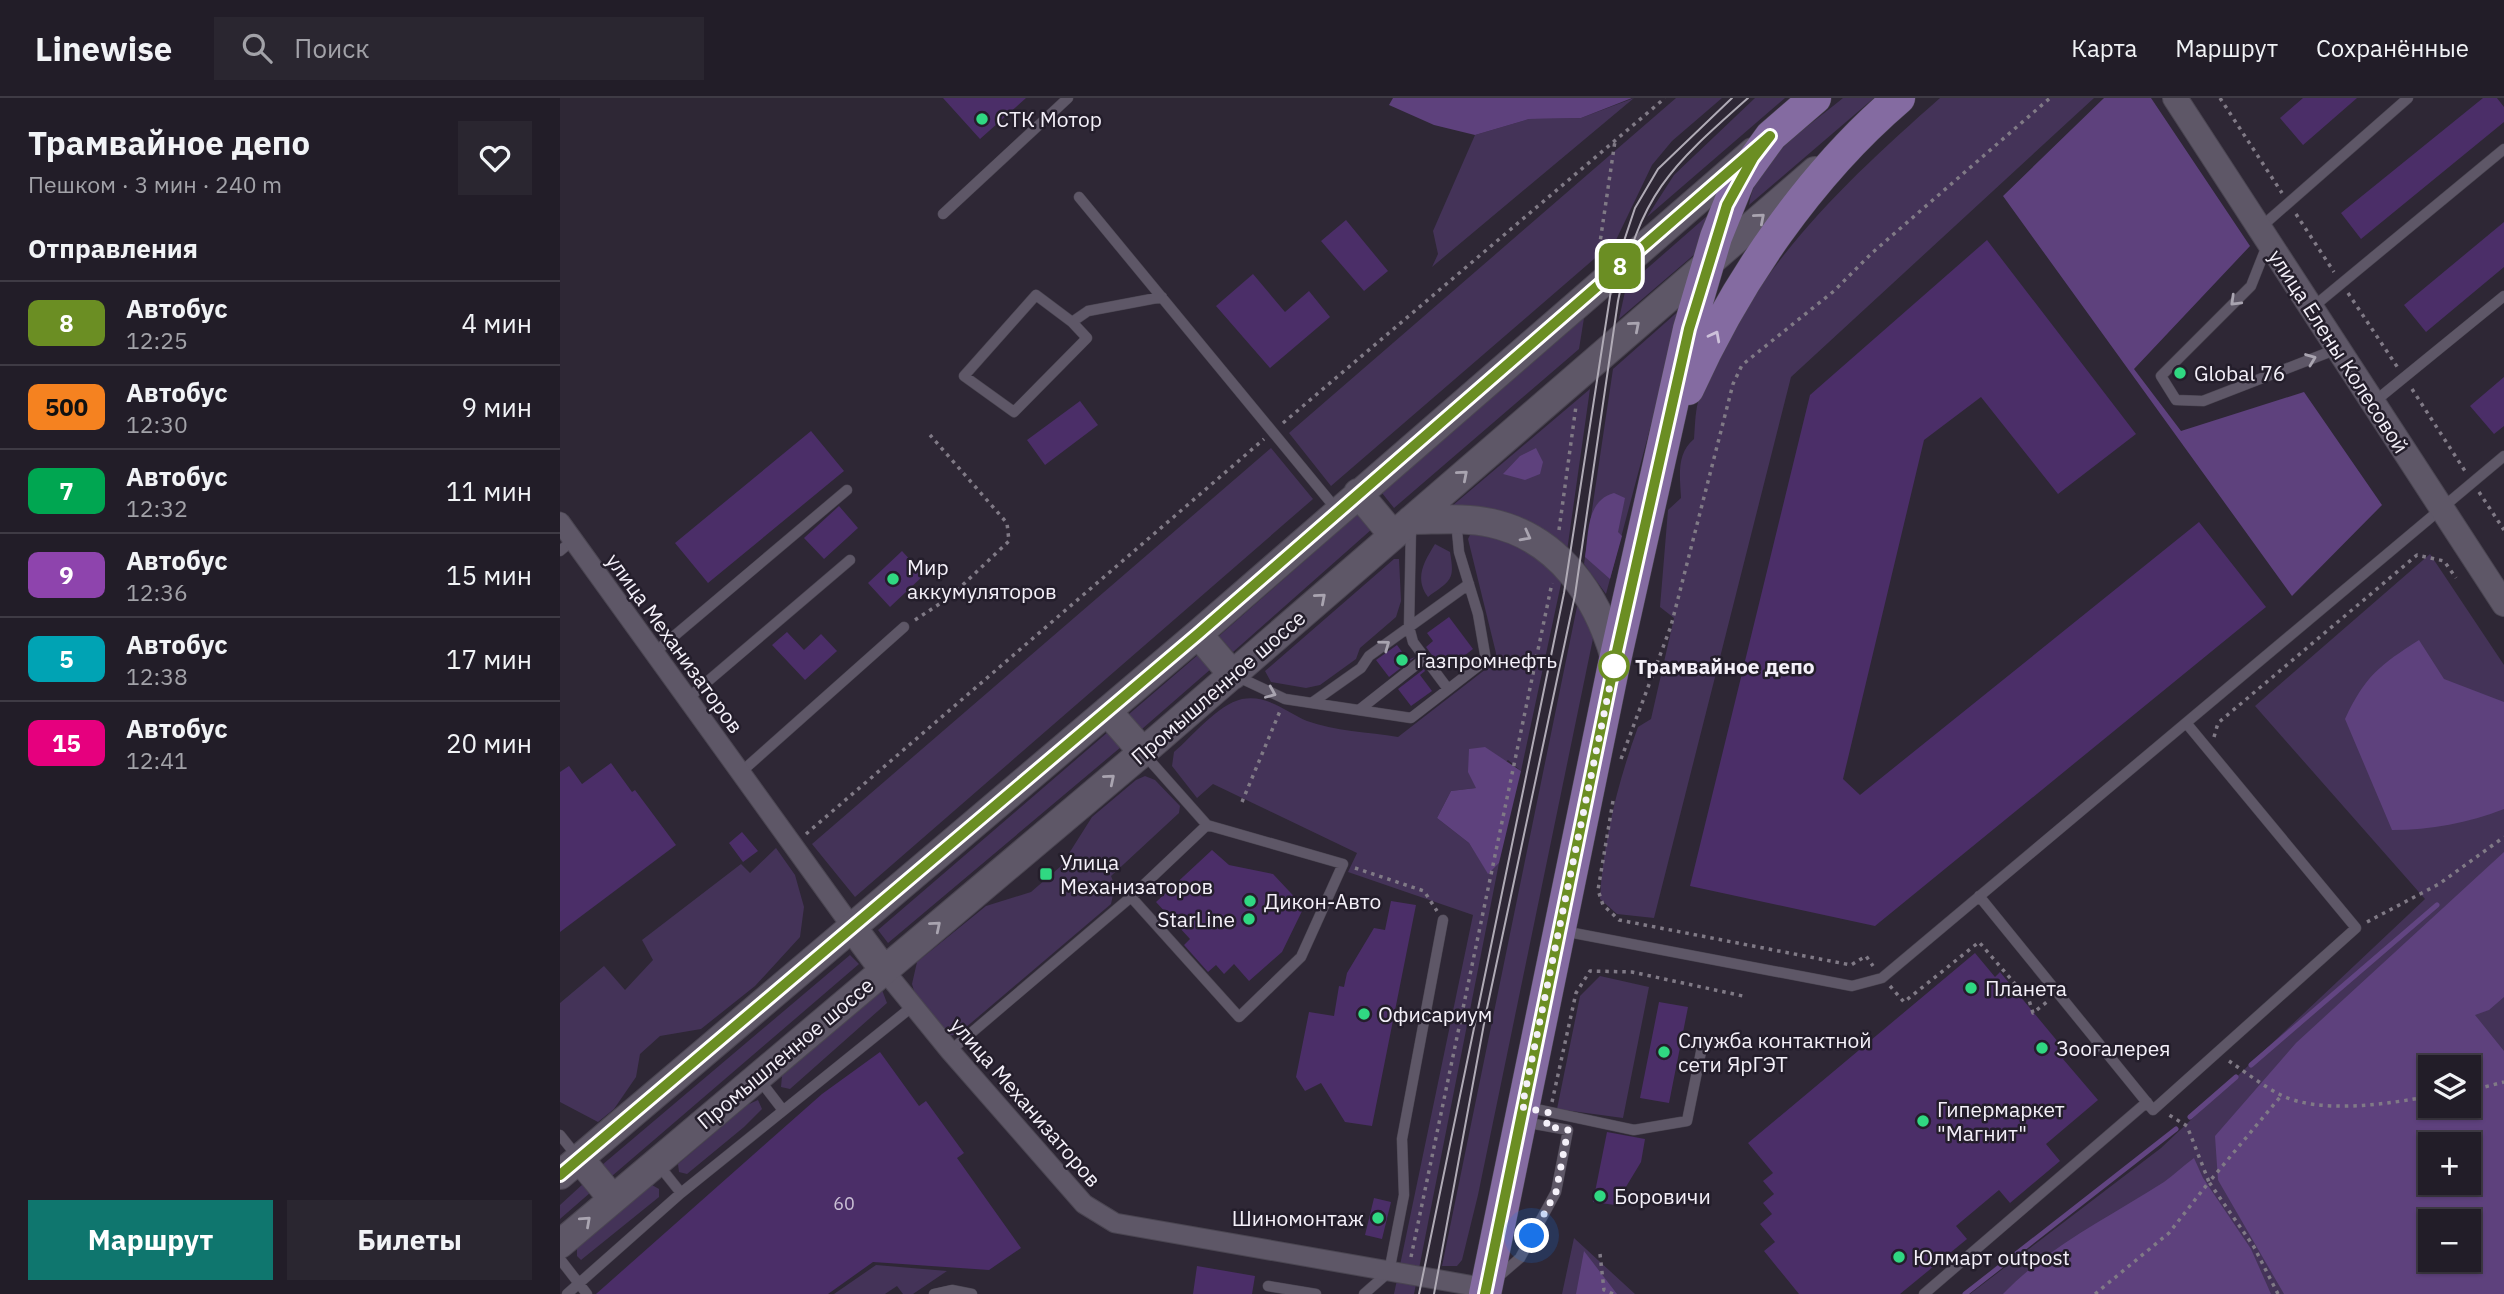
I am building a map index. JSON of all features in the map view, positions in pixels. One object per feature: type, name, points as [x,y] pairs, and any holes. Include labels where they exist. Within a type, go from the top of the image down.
[{"type":"main road","points":[[612,1198],[569,1167],[1198,634],[1815,98]]},
{"type":"main road","points":[[1647,513],[1689,387],[1737,296],[1800,205],[1870,123],[1899,98]]},
{"type":"main road","name":"Промышленное шоссе","points":[[560,1244],[1233,675],[1870,123]]},
{"type":"main road","points":[[1485,1291],[1530,1114],[1559,930],[1615,658],[1708,262],[1739,180],[1770,136]]},
{"type":"main road","points":[[1348,502],[1402,527],[1456,520],[1508,528],[1524,534],[1556,557],[1590,595],[1600,613],[1615,658]]},
{"type":"main road","points":[[1198,634],[1233,675]]},
{"type":"main road","points":[[1107,711],[1143,752]]},
{"type":"main road","points":[[852,927],[884,970]]},
{"type":"street","name":"улица Елены Колесовой","points":[[2175,98],[2504,604]]},
{"type":"street","name":"улица Механизаторов","points":[[560,522],[566,546],[654,653],[852,927]]},
{"type":"street","name":"улица Механизаторов","points":[[884,970],[950,1051],[1084,1204],[1115,1223],[1485,1291]]},
{"type":"lane","points":[[943,214],[1068,98]]},
{"type":"lane","points":[[2337,349],[2203,401],[2176,400],[2161,376],[2251,286],[2263,235],[2288,202],[2408,98]]},
{"type":"lane","points":[[2311,308],[2504,149]]},
{"type":"lane","points":[[1079,197],[1273,431],[1348,502]]},
{"type":"lane","points":[[1036,295],[1072,322],[1087,338],[1014,412],[964,376],[1036,295]]},
{"type":"lane","points":[[2373,403],[2504,296]]},
{"type":"lane","points":[[1072,322],[1088,312],[1162,297]]},
{"type":"lane","points":[[1559,930],[1852,986],[1882,978],[2504,456]]},
{"type":"lane","points":[[654,653],[847,490]]},
{"type":"lane","points":[[1233,675],[1285,699],[1411,718],[1486,660],[1487,654],[1459,552],[1456,520]]},
{"type":"lane","points":[[1402,527],[1410,561]]},
{"type":"lane","points":[[1402,527],[1410,561],[1409,628],[1413,642],[1448,690]]},
{"type":"lane","points":[[687,699],[850,560]]},
{"type":"lane","points":[[1313,702],[1361,668],[1369,656],[1469,584]]},
{"type":"lane","points":[[740,773],[904,627]]},
{"type":"lane","points":[[1359,710],[1425,658]]},
{"type":"lane","points":[[1979,896],[2153,1110],[2356,928],[2187,724]]},
{"type":"lane","points":[[1131,897],[1239,1017],[1301,957],[1343,864],[1207,825],[1143,752]]},
{"type":"lane","points":[[950,1051],[1131,897],[1207,825]]},
{"type":"lane","points":[[1364,1294],[1398,1274],[1405,1195],[1402,1139],[1443,920]]},
{"type":"lane","points":[[567,1294],[681,1193],[782,1109],[914,1006]]},
{"type":"lane","points":[[1530,1114],[1634,1130],[1686,1121],[1703,1042]]},
{"type":"lane","points":[[758,1076],[782,1109]]},
{"type":"lane","points":[[1924,1294],[2147,1102]]},
{"type":"lane","points":[[1485,1291],[1520,1258],[1556,1192],[1568,1130],[1530,1114]]},
{"type":"lane","points":[[560,1135],[569,1167]]},
{"type":"lane","points":[[655,1162],[681,1193]]},
{"type":"lane","points":[[560,1259],[587,1294]]},
{"type":"lane","points":[[1268,1286],[1316,1294]]},
{"type":"lane","points":[[934,1294],[952,1290],[972,1294]]},
{"type":"path","points":[[793,846],[1273,431],[1665,98]]},
{"type":"path","points":[[1619,765],[1671,626],[1733,384],[1742,365],[1834,291],[1872,253],[2050,98]]},
{"type":"path","points":[[2220,98],[2504,530]]},
{"type":"path","points":[[1593,289],[1615,141]]},
{"type":"path","points":[[1398,1274],[1514,776],[1556,557],[1581,372]]},
{"type":"path","points":[[904,627],[950,597],[1009,541],[1007,523],[930,435]]},
{"type":"path","points":[[2213,753],[2218,723],[2417,555],[2444,561],[2456,578]]},
{"type":"path","points":[[1242,802],[1285,699]]},
{"type":"path","points":[[1615,790],[1598,890],[1603,905],[1619,920],[1851,965],[1866,956],[1904,1002],[1979,942],[2029,1000],[2033,1013],[2059,993]]},
{"type":"path","points":[[2356,928],[2439,884],[2504,836]]},
{"type":"path","points":[[1343,864],[1424,891],[1443,920]]},
{"type":"path","points":[[1530,1114],[1576,993],[1590,971],[1632,972],[1743,996]]},
{"type":"path","points":[[2216,1053],[2281,1096],[2322,1107],[2418,1099]]},
{"type":"path","points":[[2481,1088],[2504,1082]]},
{"type":"path","points":[[2095,1294],[2169,1233],[2281,1096]]},
{"type":"path","points":[[2159,1104],[2169,1116],[2187,1126],[2209,1182],[2254,1247],[2278,1294]]},
{"type":"path","points":[[1600,1254],[1604,1290],[1613,1294]]},
{"type":"shaded area","points":[[1393,98],[1632,98],[1581,118],[1529,119],[1475,135],[1434,125],[1389,105]]},
{"type":"shaded area","points":[[1634,98],[1432,267],[1438,254],[1433,231],[1475,135],[1529,119],[1581,118]]},
{"type":"shaded area","points":[[1676,98],[1722,98],[1672,141],[1652,165],[1616,240],[1331,486],[1289,433]]},
{"type":"shaded area","points":[[1755,98],[1785,98],[1647,217],[1674,175]]},
{"type":"shaded area","points":[[1843,98],[1874,98],[1749,205],[1753,188],[1773,158],[1800,132]]},
{"type":"shaded area","points":[[1940,98],[2094,98],[1791,377],[1654,918],[1617,914],[1600,899],[1604,855],[1618,790],[1638,727],[1651,719],[1674,618],[1660,607],[1668,510],[1681,498],[1682,458],[1694,439],[1697,407],[1702,391],[1739,320],[1788,250],[1816,217],[1876,156]]},
{"type":"shaded area","points":[[2104,98],[2151,98],[2250,246],[2134,369],[2181,431],[2304,392],[2382,505],[2292,596],[2003,196]]},
{"type":"shaded area","points":[[1707,216],[1696,253],[1619,319],[1626,287]]},
{"type":"shaded area","points":[[1682,308],[1606,594],[1584,564],[1613,369]]},
{"type":"shaded area","points":[[1584,318],[1579,349],[1394,508],[1382,493]]},
{"type":"shaded area","points":[[1590,389],[1567,551],[1452,506]]},
{"type":"shaded area","points":[[1271,448],[1313,499],[855,897],[812,844]]},
{"type":"shaded area","points":[[1536,448],[1543,462],[1540,474],[1525,480],[1503,474],[1520,456]]},
{"type":"shaded area","points":[[1614,493],[1625,498],[1618,532],[1622,536],[1610,579],[1585,557],[1594,510],[1605,497]]},
{"type":"shaded area","points":[[1358,514],[1372,529],[1233,652],[1219,636]]},
{"type":"shaded area","points":[[1472,531],[1526,547],[1562,579],[1521,771],[1508,760],[1476,788],[1451,791],[1437,818],[1469,843],[1488,873],[1499,863],[1414,1294],[1394,1294],[1473,915],[1348,872],[1357,853],[1213,784],[1197,798],[1172,766],[1174,752],[1215,714],[1242,699],[1268,701],[1317,724],[1398,737],[1495,662],[1496,653],[1468,539]]},
{"type":"shaded area","points":[[1435,544],[1450,552],[1452,569],[1450,579],[1428,597],[1421,577],[1424,564]]},
{"type":"shaded area","points":[[2430,554],[2504,665],[2504,1294],[1970,1294],[2161,1148],[2425,899],[2255,706]]},
{"type":"shaded area","points":[[1394,559],[1399,559],[1401,601],[1396,617],[1360,648],[1356,659],[1320,685],[1306,688],[1271,682],[1265,671]]},
{"type":"shaded area","points":[[1579,597],[1596,624],[1478,1195],[1462,1260],[1457,1266],[1442,1266]]},
{"type":"shaded area","points":[[2419,640],[2444,679],[2504,702],[2504,809],[2449,825],[2392,830],[2345,719],[2352,704],[2375,673]]},
{"type":"shaded area","points":[[1199,654],[1212,668],[1142,729],[1128,715]]},
{"type":"shaded area","points":[[1108,732],[1121,747],[888,943],[878,930]]},
{"type":"shaded area","points":[[1485,747],[1521,771],[1499,863],[1488,874],[1469,843],[1437,818],[1451,791],[1476,788],[1468,772],[1469,749]]},
{"type":"shaded area","points":[[1145,776],[1155,780],[1180,806],[1179,813],[1111,876],[1115,886],[1111,904],[958,1034],[949,1036],[915,994],[912,984],[917,962],[986,906],[1031,892],[1061,866],[1092,817],[1136,780]]},
{"type":"shaded area","points":[[776,848],[795,875],[804,907],[800,937],[755,986],[701,1029],[660,1036],[640,1054],[636,1077],[614,1109],[598,1122],[560,1102],[560,1003],[604,966],[625,990],[653,960],[642,940],[741,864],[750,873]]},
{"type":"shaded area","points":[[2504,852],[2504,997],[2489,1010],[2475,1015],[2504,1051],[2504,1294],[2284,1294],[2218,1180],[2215,1136],[2296,1043]]},
{"type":"shaded area","points":[[850,955],[859,964],[612,1176],[602,1165]]},
{"type":"shaded area","points":[[1600,976],[1649,987],[1623,1118],[1557,1109],[1580,996]]},
{"type":"shaded area","points":[[882,990],[887,1003],[790,1089],[781,1087],[782,1076]]},
{"type":"shaded area","points":[[758,1100],[762,1109],[744,1127],[687,1174],[679,1172],[678,1164],[747,1105]]},
{"type":"shaded area","points":[[2194,1158],[2203,1178],[2251,1249],[2271,1294],[2003,1294],[2040,1261],[2080,1233],[2164,1182]]},
{"type":"shaded area","points":[[584,1183],[591,1192],[560,1219],[560,1205]]},
{"type":"shaded area","points":[[652,1185],[659,1189],[659,1197],[581,1260],[577,1256],[577,1248]]},
{"type":"shaded area","points":[[1574,1238],[1635,1294],[1562,1294]]},
{"type":"shaded area","points":[[1584,1251],[1617,1294],[1576,1294]]},
{"type":"shaded area","points":[[876,1265],[947,1271],[913,1294],[903,1294],[897,1286],[885,1294],[834,1294]]},
{"type":"building","name":"СТК Мотор","points":[[943,98],[1026,98],[980,139]]},
{"type":"building","points":[[2303,98],[2357,98],[2303,145],[2280,118]]},
{"type":"building","points":[[2483,98],[2497,98],[2504,107],[2504,122],[2361,239],[2341,213]]},
{"type":"building","points":[[1346,220],[1388,271],[1364,291],[1321,241]]},
{"type":"building","points":[[2504,222],[2504,267],[2426,332],[2404,305]]},
{"type":"building","points":[[1987,240],[2136,434],[2058,494],[1981,397],[1924,440],[1843,779],[1860,795],[2199,522],[2266,607],[1875,926],[1690,886],[1810,395]]},
{"type":"building","points":[[1253,274],[1285,312],[1309,291],[1330,317],[1270,368],[1216,306]]},
{"type":"building","points":[[2504,377],[2504,426],[2494,434],[2470,406]]},
{"type":"building","points":[[1080,401],[1098,425],[1045,465],[1027,440]]},
{"type":"building","points":[[811,431],[844,471],[708,583],[675,543]]},
{"type":"building","points":[[839,506],[858,528],[824,559],[804,538]]},
{"type":"building","points":[[902,551],[924,575],[890,607],[868,583]]},
{"type":"building","points":[[1449,617],[1473,649],[1451,666],[1445,657],[1437,662],[1426,647],[1433,641],[1427,633]]},
{"type":"building","points":[[787,632],[804,650],[821,634],[837,651],[805,680],[772,645]]},
{"type":"building","points":[[1397,645],[1408,660],[1415,657],[1389,677],[1376,660]]},
{"type":"building","points":[[1424,669],[1420,675],[1432,691],[1411,706],[1398,689]]},
{"type":"building","points":[[611,763],[676,845],[560,932],[560,772],[569,766],[582,784]]},
{"type":"building","points":[[742,832],[758,851],[743,862],[729,843]]},
{"type":"building","points":[[1212,850],[1229,865],[1273,874],[1304,907],[1282,952],[1249,981],[1234,964],[1224,974],[1216,965],[1208,972],[1184,945],[1190,939],[1156,902]]},
{"type":"building","name":"Офисариум","points":[[1391,901],[1416,905],[1372,1126],[1345,1122],[1321,1083],[1305,1091],[1296,1077],[1309,1012],[1334,1016],[1339,986],[1344,987],[1347,973],[1374,928],[1385,930]]},
{"type":"building","name":"Гипермаркет \"Магнит\"","points":[[1975,953],[1995,977],[2000,972],[2068,1054],[2063,1059],[2098,1100],[2046,1144],[2060,1161],[2010,1203],[1999,1190],[1956,1226],[1967,1239],[1900,1294],[1799,1294],[1764,1251],[1775,1242],[1760,1224],[1772,1214],[1763,1203],[1774,1194],[1763,1181],[1773,1173],[1748,1143]]},
{"type":"building","name":"Служба контактной сети ЯрГЭТ","points":[[1659,1002],[1688,1007],[1669,1103],[1640,1098]]},
{"type":"building","points":[[880,1052],[919,1106],[926,1101],[964,1153],[957,1158],[1021,1248],[989,1270],[873,1262],[828,1294],[596,1294],[822,1094]]},
{"type":"building","points":[[1607,1132],[1645,1139],[1641,1162],[1615,1205],[1593,1202]]},
{"type":"building","name":"Шиномонтаж","points":[[1374,1198],[1391,1202],[1382,1239],[1365,1235]]},
{"type":"building","points":[[1197,1266],[1255,1276],[1252,1294],[1193,1294]]},
{"type":"waterway","points":[[2251,1065],[2437,905]]},
{"type":"waterway","points":[[2190,1117],[2236,1077]]},
{"type":"waterway","points":[[1965,1294],[2176,1129]]},
{"type":"tram line","points":[[1419,1294],[1564,593],[1614,271],[1635,208],[1658,169],[1732,98]]},
{"type":"tram line","points":[[1434,1294],[1486,1013],[1575,595],[1618,301],[1626,265],[1636,234],[1662,186],[1698,144],[1748,98]]},
{"type":"bus line","name":"8","points":[[560,1175],[1198,634],[1770,136],[1739,180],[1727,205],[1689,329],[1613,669],[1485,1294]]},
{"type":"place","name":"СТК Мотор","points":[[982,119]]},
{"type":"place","name":"Global 76","points":[[2180,373]]},
{"type":"place","name":"Мир аккумуляторов","points":[[893,579]]},
{"type":"place","name":"Газпромнефть","points":[[1402,660]]},
{"type":"place","name":"Трамвайное депо","points":[[1614,666]]},
{"type":"place","name":"Улица Механизаторов","points":[[1046,874]]},
{"type":"place","name":"Дикон-Авто","points":[[1250,901]]},
{"type":"place","name":"StarLine","points":[[1249,919]]},
{"type":"place","name":"Планета","points":[[1971,988]]},
{"type":"place","name":"Офисариум","points":[[1364,1014]]},
{"type":"place","name":"Зоогалерея","points":[[2042,1048]]},
{"type":"place","name":"Служба контактной сети ЯрГЭТ","points":[[1664,1052]]},
{"type":"place","name":"Гипермаркет \"Магнит\"","points":[[1923,1121]]},
{"type":"place","name":"Боровичи","points":[[1600,1196]]},
{"type":"place","name":"Шиномонтаж","points":[[1378,1218]]},
{"type":"place","name":"Юлмарт outpost","points":[[1899,1257]]},
{"type":"route","points":[[1532,1236],[1556,1192],[1568,1130],[1546,1126],[1550,1113],[1522,1107],[1614,666]]}]
